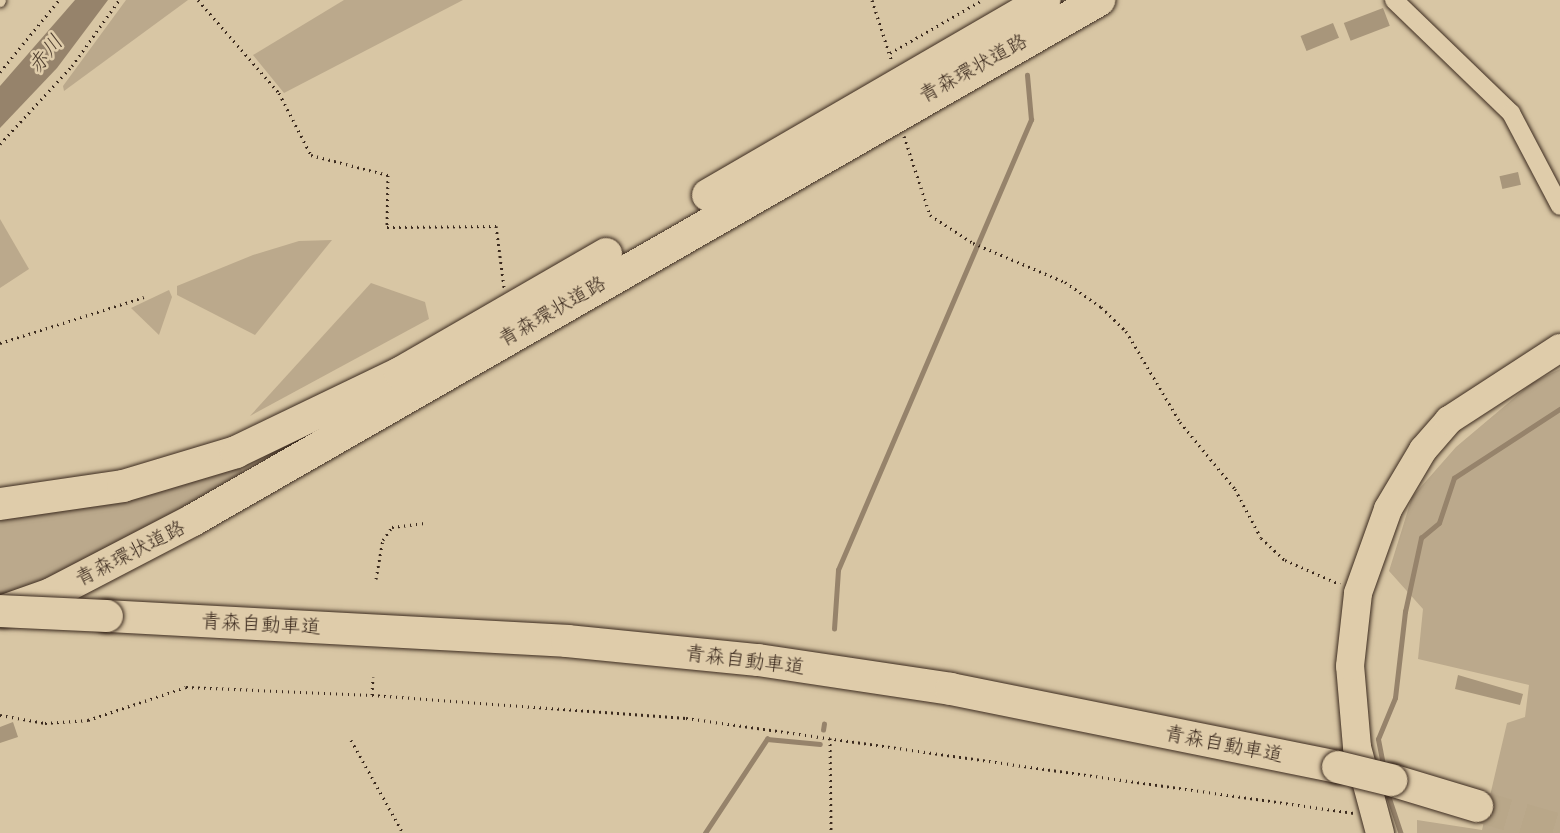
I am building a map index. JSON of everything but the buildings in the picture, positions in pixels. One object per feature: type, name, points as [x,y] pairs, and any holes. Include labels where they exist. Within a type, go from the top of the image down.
[{"type":"highway","name":"青森環状道路","points":[[0,612],[51,594],[193,520],[897,98],[1046,0]]},
{"type":"highway","name":"青森環状道路","points":[[0,504],[123,486],[236,452],[340,406],[513,308],[897,98],[1099,0]]},
{"type":"highway","name":"青森自動車道","points":[[0,612],[567,641],[758,660],[951,689],[1338,767],[1391,780],[1477,806]]},
{"type":"main road","points":[[1377,823],[1357,747],[1350,666],[1359,593],[1388,509],[1423,450],[1449,420],[1560,348]]},
{"type":"street","points":[[1394,0],[1511,113],[1560,206]]},
{"type":"path","points":[[0,72],[60,0]]},
{"type":"path","points":[[0,144],[72,66],[119,0]]},
{"type":"path","points":[[198,0],[279,93],[310,155],[388,175],[387,227],[496,226],[504,287],[513,308]]},
{"type":"path","points":[[872,0],[890,53],[897,98],[930,215],[973,243],[1065,282],[1101,307],[1126,331],[1180,422],[1235,489],[1261,538],[1285,560],[1359,593]]},
{"type":"path","points":[[890,53],[982,0]]},
{"type":"path","points":[[0,344],[144,297]]},
{"type":"path","points":[[376,579],[383,540],[392,527],[425,523]]},
{"type":"path","points":[[372,695],[373,677]]},
{"type":"path","points":[[0,715],[45,723],[88,720],[186,687],[372,695],[687,718],[1345,813],[1377,823]]},
{"type":"path","points":[[830,738],[831,833]]},
{"type":"path","points":[[351,740],[403,833]]},
{"type":"shaded area","points":[[126,0],[188,0],[64,91],[63,86]]},
{"type":"shaded area","points":[[344,0],[463,0],[284,93],[253,55]]},
{"type":"shaded area","points":[[0,219],[29,269],[0,288]]},
{"type":"shaded area","points":[[332,240],[255,335],[177,295],[177,286],[253,255],[299,241]]},
{"type":"shaded area","points":[[371,283],[425,302],[429,319],[250,416]]},
{"type":"shaded area","points":[[169,290],[172,297],[159,335],[131,308]]},
{"type":"shaded area","points":[[1560,369],[1560,833],[1417,833],[1417,820],[1482,830],[1507,723],[1525,717],[1529,685],[1418,659],[1423,609],[1389,571],[1412,497],[1456,447],[1532,383]]},
{"type":"shaded area","points":[[240,466],[244,477],[20,594],[0,594],[0,516]]},
{"type":"water","name":"赤川","points":[[75,0],[108,0],[57,68],[0,128],[0,86]]},
{"type":"waterway","points":[[834,629],[838,570],[1031,120],[1027,75]]},
{"type":"waterway","points":[[1383,765],[1378,739],[1395,698],[1405,612],[1421,538],[1439,523],[1454,478],[1560,409]]},
{"type":"waterway","points":[[823,730],[824,724]]},
{"type":"waterway","points":[[705,833],[767,739],[820,744]]},
{"type":"waterway","points":[[1387,791],[1401,833]]},
{"type":"tunnel","points":[[1477,806],[1560,830]]}]
